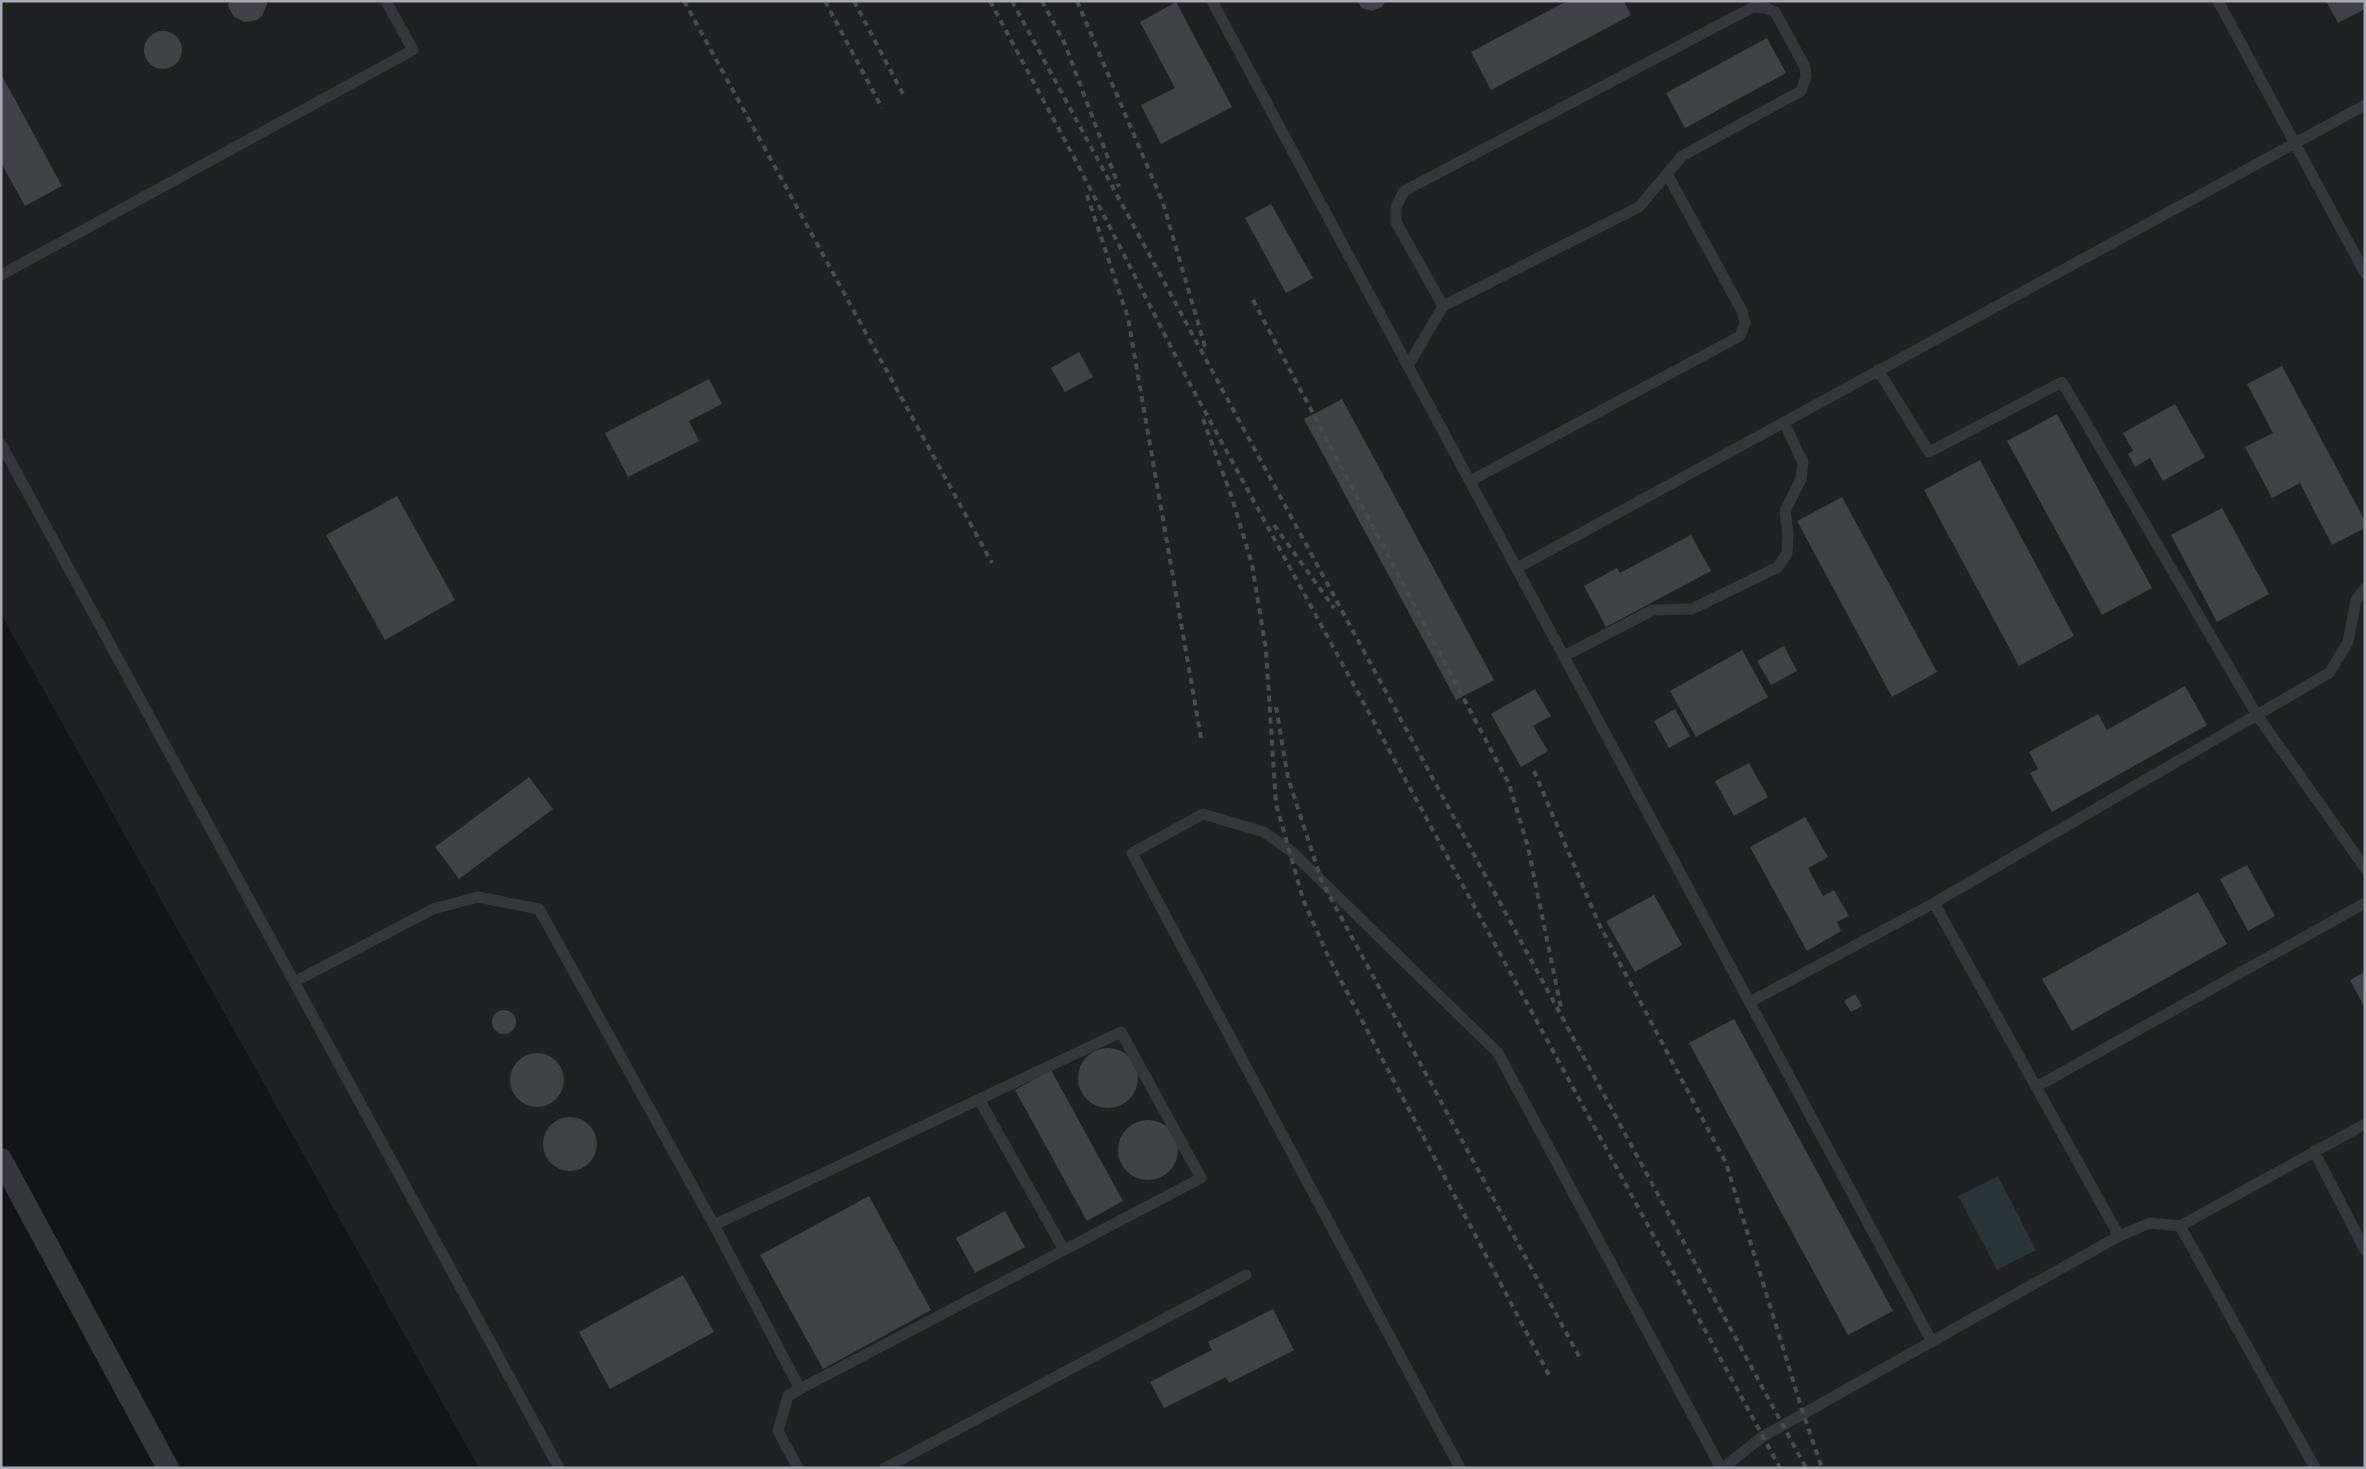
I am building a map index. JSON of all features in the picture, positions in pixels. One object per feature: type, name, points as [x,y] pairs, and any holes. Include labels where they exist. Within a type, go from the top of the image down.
[{"type":"street","points":[[1,1159],[168,1468]]},
{"type":"lane","points":[[1,275],[413,50],[386,1]]},
{"type":"lane","points":[[1212,1],[1932,1342]]},
{"type":"lane","points":[[2218,1],[2365,273]]},
{"type":"lane","points":[[1408,366],[1443,306],[1639,207],[1682,156],[1801,91],[1806,77],[1805,67],[1775,12],[1766,8],[1753,7],[1404,191],[1396,207],[1396,222],[1443,306]]},
{"type":"lane","points":[[1516,568],[2365,105]]},
{"type":"lane","points":[[1470,481],[1740,336],[1745,323],[1742,312],[1667,174]]},
{"type":"lane","points":[[1878,370],[1929,452],[2062,382],[2258,715],[2365,868]]},
{"type":"lane","points":[[1564,656],[1653,610],[1692,609],[1778,567],[1787,553],[1788,534],[1785,511],[1801,479],[1802,463],[1784,422]]},
{"type":"lane","points":[[1,444],[559,1468]]},
{"type":"lane","points":[[1750,1002],[1934,903],[2329,673],[2348,642],[2356,600],[2365,588]]},
{"type":"lane","points":[[1460,1468],[1132,853],[1203,814],[1264,832],[1291,851],[1498,1053],[1722,1468],[1762,1437],[2119,1236],[2150,1223],[2180,1226],[2365,1124]]},
{"type":"lane","points":[[294,982],[432,909],[478,897],[538,910],[714,1225],[800,1389]]},
{"type":"lane","points":[[1934,903],[2119,1236]]},
{"type":"lane","points":[[2036,1087],[2365,903]]},
{"type":"lane","points":[[714,1225],[980,1101],[1121,1032],[1201,1178],[788,1396],[778,1431],[798,1468]]},
{"type":"lane","points":[[980,1101],[1064,1250]]},
{"type":"lane","points":[[2314,1152],[2365,1250]]},
{"type":"lane","points":[[2180,1226],[2315,1468]]},
{"type":"lane","points":[[885,1468],[1246,1275]]},
{"type":"shaded area","points":[[1,1],[2365,1],[2365,1468],[479,1468],[1,614]]},
{"type":"shaded area","points":[[1998,1176],[2036,1250],[1997,1270],[1958,1196]]},
{"type":"building","points":[[229,1],[267,1],[267,4],[262,16],[257,20],[245,22],[234,17],[228,6]]},
{"type":"building","points":[[1357,1],[1386,1],[1382,7],[1372,11],[1362,8]]},
{"type":"building","points":[[1567,1],[1624,1],[1631,15],[1491,90],[1471,52]]},
{"type":"building","points":[[2326,1],[2365,1],[2365,9],[2338,23]]},
{"type":"building","points":[[1176,2],[1232,107],[1161,144],[1141,105],[1175,88],[1140,22]]},
{"type":"building","points":[[163,31],[177,36],[182,50],[177,64],[163,69],[149,64],[144,50],[149,36]]},
{"type":"building","points":[[1767,38],[1786,73],[1685,128],[1666,93]]},
{"type":"building","points":[[1,74],[62,186],[25,206],[1,163]]},
{"type":"building","points":[[1271,204],[1313,278],[1286,293],[1245,218]]},
{"type":"building","points":[[1079,352],[1093,377],[1065,392],[1051,368]]},
{"type":"building","points":[[2282,366],[2365,521],[2365,528],[2332,545],[2300,483],[2272,498],[2245,447],[2273,433],[2247,384]]},
{"type":"building","points":[[709,379],[722,404],[689,421],[699,441],[628,477],[605,433]]},
{"type":"building","points":[[1342,399],[1494,680],[1456,700],[1304,419]]},
{"type":"building","points":[[2175,404],[2205,457],[2163,481],[2150,458],[2135,467],[2128,454],[2133,451],[2123,433]]},
{"type":"building","points":[[2057,414],[2152,588],[2102,615],[2007,441]]},
{"type":"building","points":[[1980,460],[2074,636],[2019,666],[1924,490]]},
{"type":"building","points":[[397,496],[455,600],[385,640],[326,535]]},
{"type":"building","points":[[1842,497],[1937,672],[1892,697],[1797,521]]},
{"type":"building","points":[[2222,508],[2269,594],[2217,622],[2171,535]]},
{"type":"building","points":[[1691,535],[1711,571],[1606,627],[1584,586],[1617,568],[1620,573]]},
{"type":"building","points":[[1784,646],[1797,671],[1771,685],[1757,661]]},
{"type":"building","points":[[1742,650],[1768,697],[1696,737],[1670,691]]},
{"type":"building","points":[[2185,686],[2207,725],[2052,812],[2030,773],[2038,769],[2029,752],[2098,714],[2107,730]]},
{"type":"building","points":[[1535,689],[1551,716],[1533,726],[1548,751],[1521,767],[1491,714]]},
{"type":"building","points":[[1675,709],[1690,736],[1669,748],[1654,721]]},
{"type":"building","points":[[1749,763],[1768,797],[1734,816],[1715,781]]},
{"type":"building","points":[[529,777],[553,809],[459,879],[435,847]]},
{"type":"building","points":[[1805,817],[1828,857],[1808,868],[1823,896],[1834,890],[1849,916],[1837,922],[1841,931],[1807,951],[1750,847]]},
{"type":"building","points":[[2247,865],[2275,916],[2248,931],[2220,879]]},
{"type":"building","points":[[2198,892],[2227,944],[2072,1031],[2042,979]]},
{"type":"building","points":[[1654,895],[1682,945],[1635,972],[1606,921]]},
{"type":"building","points":[[2365,972],[2365,1008],[2350,980]]},
{"type":"building","points":[[1855,994],[1862,1006],[1851,1012],[1844,1001]]},
{"type":"building","points":[[504,1010],[513,1013],[516,1022],[513,1031],[504,1034],[495,1031],[492,1022],[495,1013]]},
{"type":"building","points":[[1734,1019],[1893,1311],[1848,1335],[1689,1043]]},
{"type":"building","points":[[1102,1048],[1114,1048],[1125,1053],[1133,1061],[1138,1072],[1136,1090],[1125,1103],[1114,1108],[1102,1108],[1091,1103],[1083,1095],[1078,1084],[1078,1072],[1083,1061],[1091,1053]]},
{"type":"building","points":[[532,1053],[542,1053],[552,1057],[560,1065],[564,1080],[560,1095],[552,1103],[542,1107],[532,1107],[522,1103],[514,1095],[510,1085],[510,1075],[514,1065],[522,1057]]},
{"type":"building","points":[[1051,1070],[1123,1201],[1087,1221],[1015,1090]]},
{"type":"building","points":[[565,1117],[575,1117],[585,1121],[593,1129],[597,1144],[593,1159],[585,1167],[575,1171],[565,1171],[555,1167],[547,1159],[543,1149],[543,1139],[547,1129],[555,1121]]},
{"type":"building","points":[[1142,1120],[1154,1120],[1165,1125],[1173,1133],[1178,1144],[1176,1162],[1165,1175],[1154,1180],[1142,1180],[1131,1175],[1123,1167],[1118,1156],[1118,1144],[1123,1133],[1131,1125]]},
{"type":"building","points":[[869,1196],[931,1310],[823,1369],[760,1255]]},
{"type":"building","points":[[1005,1211],[1025,1247],[975,1273],[956,1238]]},
{"type":"building","points":[[683,1275],[714,1332],[610,1389],[579,1332]]},
{"type":"building","points":[[1273,1309],[1294,1350],[1229,1383],[1226,1377],[1164,1408],[1150,1382],[1212,1350],[1208,1342]]},
{"type":"railway","points":[[684,1],[992,563]]},
{"type":"railway","points":[[825,1],[882,108]]},
{"type":"railway","points":[[854,1],[904,96]]},
{"type":"railway","points":[[990,1],[1076,161],[1190,384],[1780,1468]]},
{"type":"railway","points":[[1012,1],[1806,1468]]},
{"type":"railway","points":[[1042,1],[1064,42],[1119,187]]},
{"type":"railway","points":[[1077,1],[1163,203],[1206,350]]},
{"type":"railway","points":[[1087,195],[1128,318],[1201,738]]},
{"type":"railway","points":[[1253,300],[1509,784],[1528,847],[1561,1008]]},
{"type":"railway","points":[[1203,419],[1231,495],[1252,564],[1266,650],[1276,804],[1303,899],[1327,954],[1551,1379]]},
{"type":"railway","points":[[1274,525],[1334,608]]},
{"type":"railway","points":[[1276,707],[1288,778],[1322,882],[1581,1360]]},
{"type":"railway","points":[[1534,771],[1599,924],[1726,1163],[1803,1413],[1822,1468]]}]
